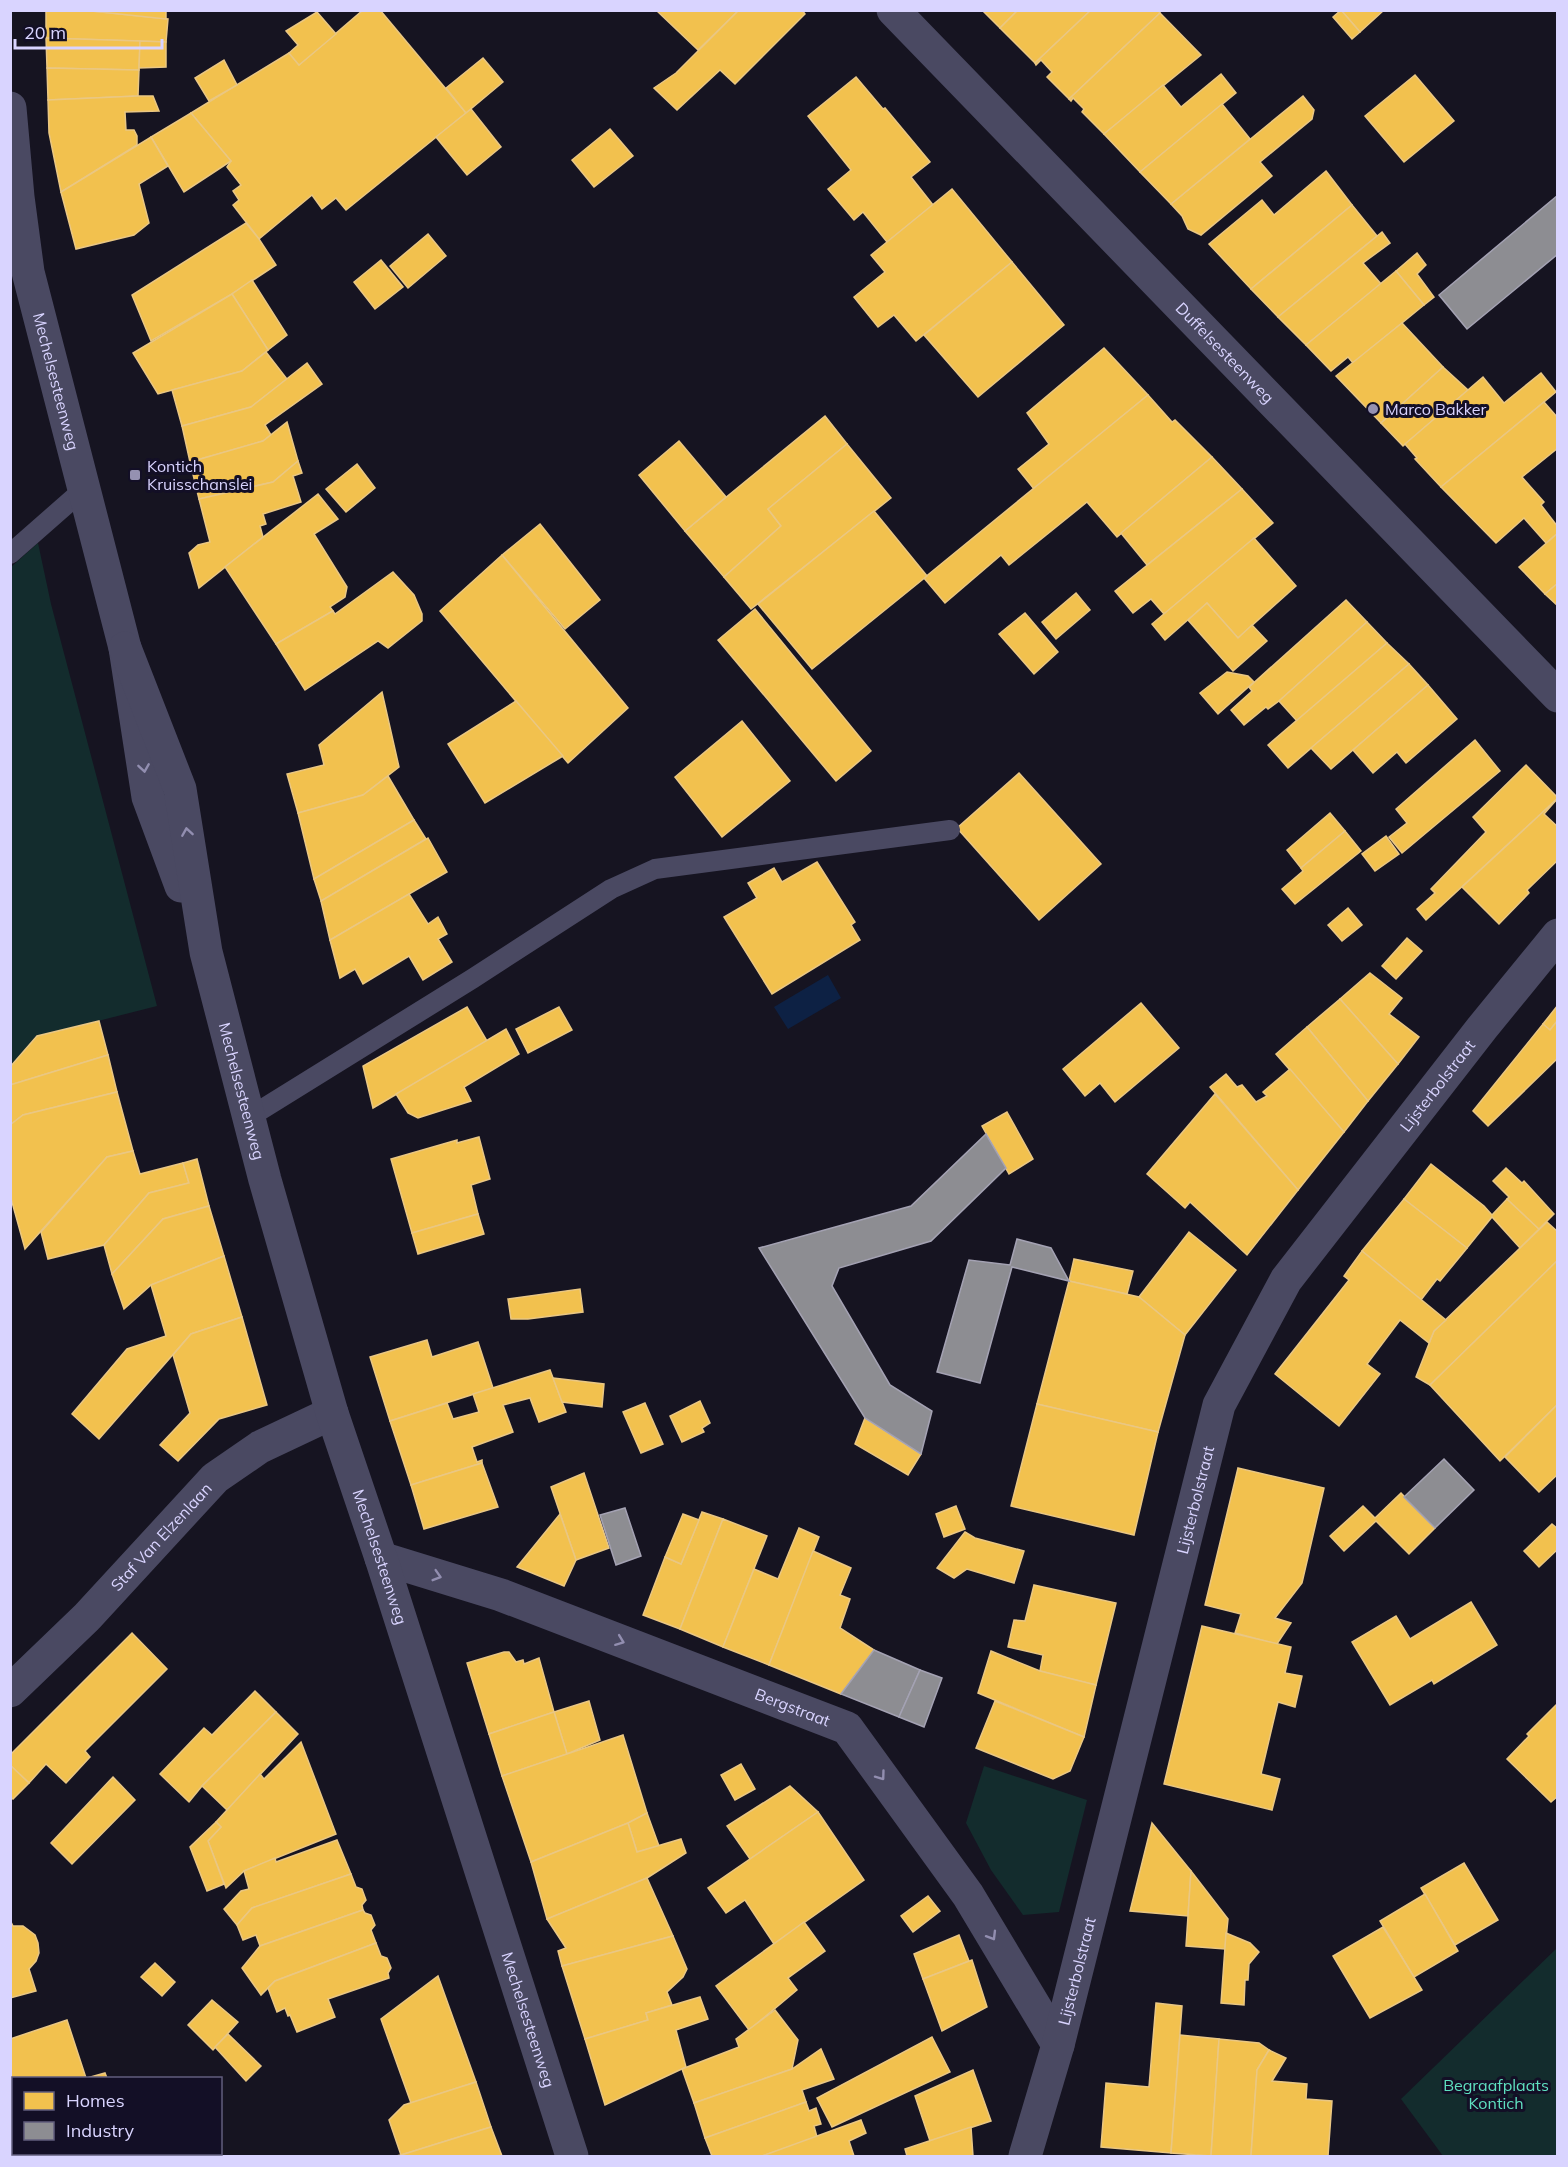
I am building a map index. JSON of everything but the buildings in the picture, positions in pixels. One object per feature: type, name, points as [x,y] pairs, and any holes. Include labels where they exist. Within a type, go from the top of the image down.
[{"type":"street","name":"Duffelsesteenweg","points":[[893,10],[1557,696]]},
{"type":"street","name":"Mechelsesteenweg","points":[[10,108],[18,197],[19,275],[84,489],[125,648],[180,789],[206,952],[248,1118],[332,1413],[381,1558],[572,2157]]},
{"type":"street","name":"Lijsterbolstraat","points":[[1025,2157],[1058,2045],[1219,1405],[1286,1280],[1557,935]]},
{"type":"street","name":"Staf Van Elzenlaan","points":[[10,1691],[87,1617],[215,1478],[260,1447],[332,1413]]},
{"type":"street","name":"Bergstraat","points":[[381,1558],[501,1595],[847,1728],[968,1896],[1058,2045]]},
{"type":"lane","points":[[10,554],[84,489]]},
{"type":"lane","points":[[248,1118],[472,979],[611,889],[656,869],[950,830]]},
{"type":"green space","points":[[38,543],[51,604],[157,1006],[35,1037],[11,1066],[10,568]]},
{"type":"green space","points":[[984,1766],[1087,1800],[1059,1912],[1023,1915],[991,1870],[966,1823]]},
{"type":"green space","name":"Begraafplaats Kontich","points":[[1557,1948],[1557,2156],[1443,2156],[1401,2099]]},
{"type":"water","points":[[828,975],[841,998],[788,1029],[774,1007]]},
{"type":"place","name":"Marco Bakker","points":[[1373,409]]},
{"type":"place","name":"Kontich Kruisschanslei","points":[[135,475]]}]
